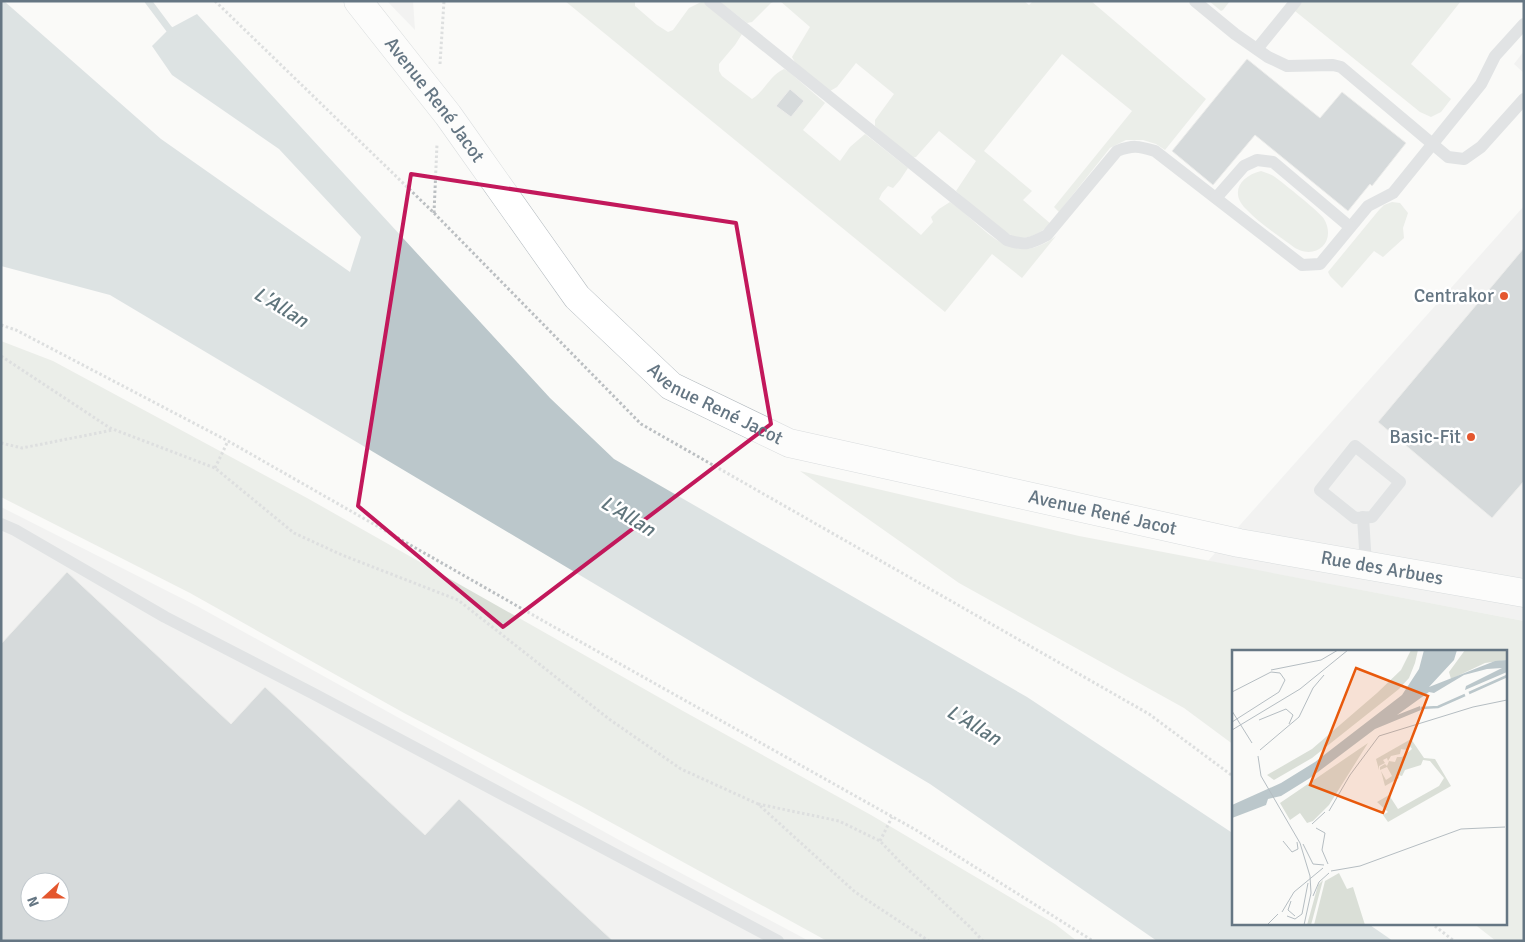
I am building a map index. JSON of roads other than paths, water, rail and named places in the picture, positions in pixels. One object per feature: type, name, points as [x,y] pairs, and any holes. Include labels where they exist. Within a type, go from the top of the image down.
[{"type":"main road","name":"Avenue René Jacot","points":[[358,1],[448,115],[576,298],[671,386],[789,443],[1239,543]]},
{"type":"main road","name":"Rue des Arbues","points":[[1239,543],[1524,593]]},
{"type":"lane","points":[[710,1],[1007,240],[1021,245],[1047,235],[1117,151],[1131,146],[1139,146],[1155,152],[1302,265],[1320,264],[1368,206],[1393,193],[1481,84],[1495,56],[1524,24]]},
{"type":"lane","points":[[1195,1],[1268,58],[1287,66],[1333,65],[1341,67],[1448,157],[1464,159],[1481,147],[1524,99]]},
{"type":"lane","points":[[1257,49],[1296,1]]},
{"type":"lane","points":[[1216,198],[1244,166],[1257,160],[1273,162],[1350,227]]},
{"type":"lane","points":[[1355,446],[1400,482],[1372,517],[1363,517],[1355,518],[1320,490],[1355,446]]},
{"type":"lane","points":[[1363,517],[1366,565]]},
{"type":"lane","points":[[1,524],[165,617],[314,694],[778,941]]},
{"type":"water","name":"L'Allan","points":[[1,1],[4,1],[161,139],[350,272],[361,237],[279,149],[172,75],[152,46],[169,29],[197,14],[550,398],[614,459],[1027,697],[1232,833],[1232,924],[1368,924],[1393,941],[1157,941],[930,784],[110,295],[1,266]]},
{"type":"waterway","points":[[148,1],[169,29],[176,35]]},
{"type":"place","name":"Centrakor","points":[[1504,296]]},
{"type":"place","name":"Basic-Fit","points":[[1471,437]]}]
